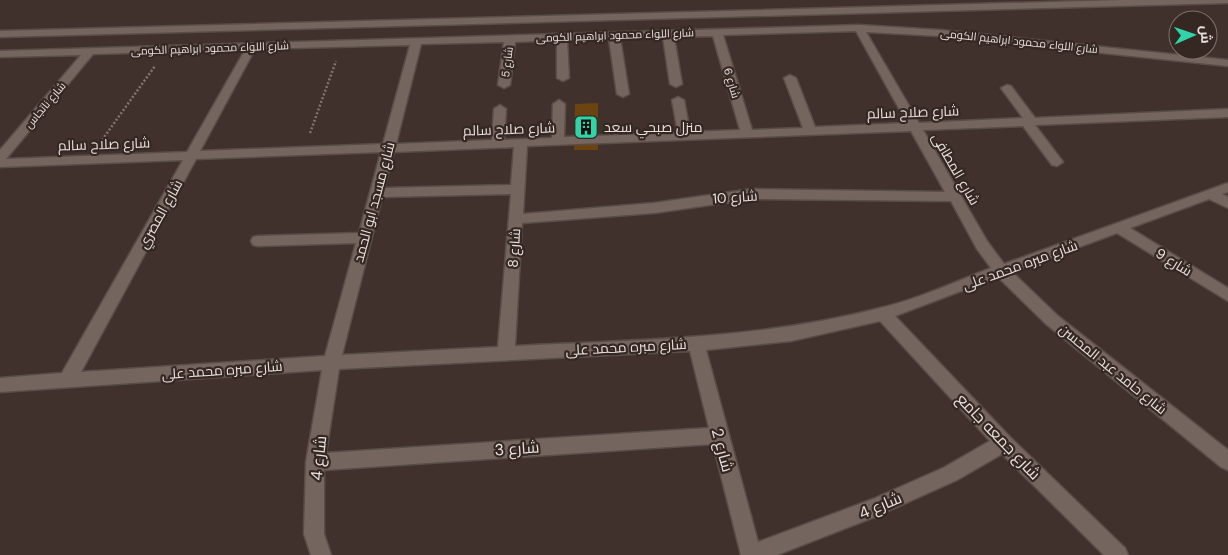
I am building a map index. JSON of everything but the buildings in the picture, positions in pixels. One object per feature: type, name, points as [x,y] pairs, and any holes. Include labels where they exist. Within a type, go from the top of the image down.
[{"type":"street","points":[[0,34],[1228,0]]},
{"type":"street","name":"شارع اللواء محمود ابراهيم الكومى","points":[[0,54],[859,28],[940,32],[1228,63]]},
{"type":"street","name":"شارع المطافى","points":[[859,28],[982,245],[1001,271]]},
{"type":"street","name":"شارع 6","points":[[717,32],[747,134]]},
{"type":"street","points":[[668,34],[676,84]]},
{"type":"street","points":[[614,36],[623,94]]},
{"type":"street","points":[[562,37],[563,78]]},
{"type":"street","name":"شارع 5","points":[[504,85],[510,39]]},
{"type":"street","name":"شارع مسجد ابو الحمد","points":[[332,362],[416,42]]},
{"type":"street","name":"شارع المصري","points":[[67,381],[252,46]]},
{"type":"street","name":"شارع ناتجاس","points":[[0,158],[90,51]]},
{"type":"street","points":[[790,78],[810,131]]},
{"type":"street","points":[[1007,88],[1057,162]]},
{"type":"street","points":[[678,100],[685,136]]},
{"type":"street","points":[[558,142],[560,104]]},
{"type":"street","points":[[498,144],[500,109]]},
{"type":"street","name":"شارع صلاح سالم","points":[[0,162],[558,142],[1228,113]]},
{"type":"street","name":"شارع 8","points":[[506,353],[521,143]]},
{"type":"street","name":"شارع مبره محمد على","points":[[0,385],[332,362],[696,344],[791,334],[883,314],[1228,187]]},
{"type":"street","points":[[376,193],[518,189]]},
{"type":"street","name":"شارع 10","points":[[516,219],[654,208],[707,198],[752,194],[955,196]]},
{"type":"street","points":[[1210,194],[1228,203]]},
{"type":"street","name":"شارع 9","points":[[1119,228],[1228,296]]},
{"type":"street","points":[[258,241],[364,238]]},
{"type":"street","name":"شارع حامد عبد المحسن","points":[[1001,271],[1052,320],[1228,461]]},
{"type":"street","name":"شارع جمعه جامع","points":[[883,314],[1004,443],[1118,555]]},
{"type":"street","name":"شارع 2","points":[[696,344],[751,555]]},
{"type":"street","name":"شارع 4","points":[[321,555],[314,534],[315,462],[332,362]]},
{"type":"street","name":"شارع 3","points":[[315,462],[719,434]]},
{"type":"street","name":"شارع 4","points":[[751,555],[877,507],[950,474],[1004,443]]},
{"type":"path","points":[[304,152],[342,44]]},
{"type":"path","points":[[89,159],[167,49]]},
{"type":"place","name":"منزل صبحي سعد","points":[[586,127]]}]
